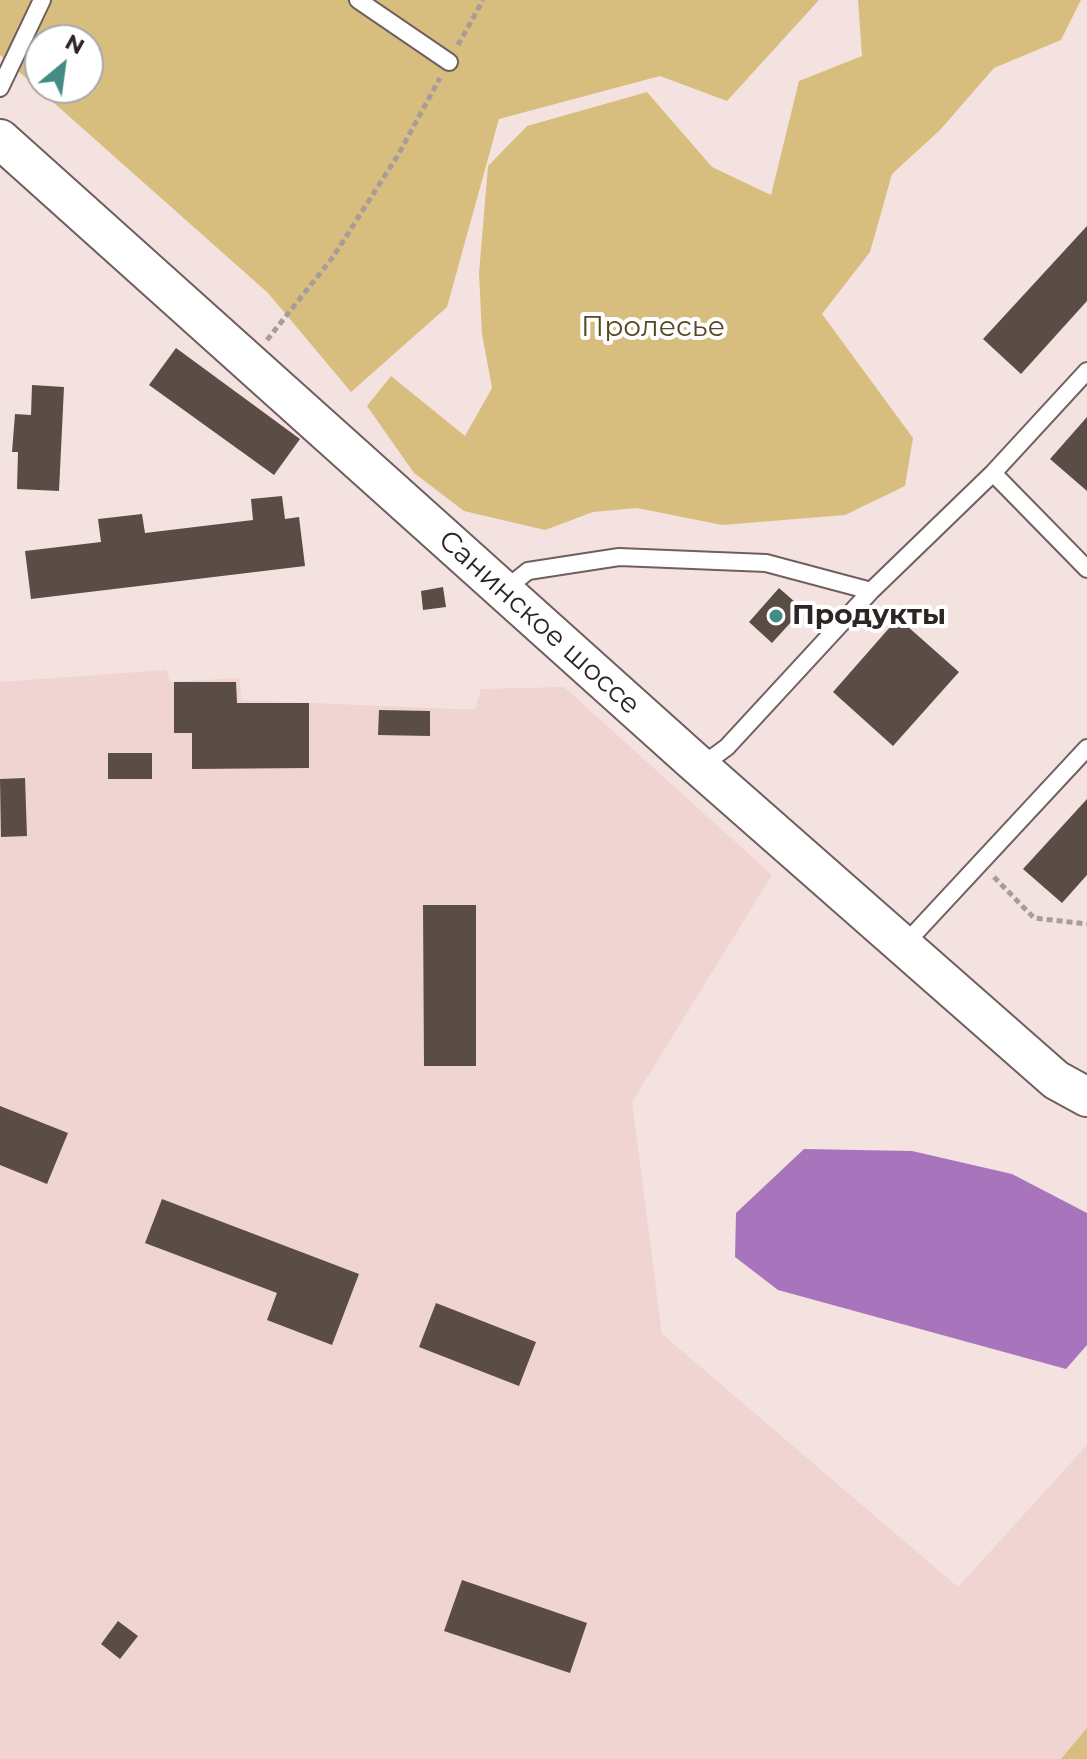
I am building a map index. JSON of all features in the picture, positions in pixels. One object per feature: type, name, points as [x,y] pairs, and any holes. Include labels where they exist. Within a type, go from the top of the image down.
[{"type":"street","name":"Санинское шоссе","points":[[0,139],[903,946],[1056,1080],[1087,1097]]},
{"type":"lane","points":[[0,88],[42,0]]},
{"type":"lane","points":[[358,0],[449,62]]},
{"type":"lane","points":[[700,767],[727,747],[871,591],[993,473],[1087,371]]},
{"type":"lane","points":[[993,473],[1087,569]]},
{"type":"lane","points":[[503,591],[528,571],[619,557],[766,563],[871,591]]},
{"type":"lane","points":[[903,946],[1087,748]]},
{"type":"path","points":[[249,362],[333,257],[398,155],[483,0]]},
{"type":"path","points":[[980,863],[1034,918],[1087,924]]},
{"type":"shaded area","points":[[166,670],[170,682],[240,678],[241,700],[475,709],[481,689],[564,687],[772,875],[632,1102],[662,1334],[958,1587],[1087,1445],[1087,1759],[0,1759],[0,682]]},
{"type":"shaded area","points":[[804,1149],[912,1151],[1012,1174],[1087,1213],[1087,1345],[1066,1369],[778,1290],[735,1257],[736,1213]]},
{"type":"green space","points":[[0,0],[819,0],[727,101],[660,76],[499,119],[447,307],[351,392],[268,293],[55,104],[104,104],[104,24],[24,24],[24,76],[0,55]]},
{"type":"green space","name":"Пролесье","points":[[858,0],[1081,0],[1061,40],[994,68],[940,130],[892,174],[870,252],[822,314],[913,438],[905,486],[845,515],[722,525],[637,508],[593,512],[545,530],[464,511],[414,473],[367,406],[391,376],[465,436],[492,388],[482,334],[479,273],[488,166],[527,126],[647,92],[712,167],[771,195],[799,81],[862,56]]},
{"type":"green space","points":[[1087,1728],[1087,1759],[1061,1759]]},
{"type":"building","points":[[1087,226],[1087,301],[1021,374],[983,339]]},
{"type":"building","points":[[176,348],[300,439],[274,475],[149,385]]},
{"type":"building","points":[[32,385],[64,387],[59,491],[17,489],[18,452],[12,452],[15,414],[31,415]]},
{"type":"building","points":[[1087,417],[1087,491],[1050,459]]},
{"type":"building","points":[[282,496],[285,519],[299,517],[305,566],[31,599],[25,551],[101,542],[98,519],[142,514],[145,533],[253,520],[251,499]]},
{"type":"building","points":[[443,587],[446,607],[423,610],[421,591]]},
{"type":"building","name":"Продукты","points":[[779,588],[803,609],[772,643],[749,622]]},
{"type":"building","points":[[898,618],[959,672],[893,746],[833,692]]},
{"type":"building","points":[[174,682],[236,682],[237,703],[309,703],[309,768],[192,769],[192,733],[174,733]]},
{"type":"building","points":[[379,710],[430,711],[430,736],[378,735]]},
{"type":"building","points":[[108,753],[152,753],[152,779],[108,779]]},
{"type":"building","points":[[25,778],[27,836],[1,837],[0,779]]},
{"type":"building","points":[[1087,799],[1087,875],[1062,903],[1023,869]]},
{"type":"building","points":[[423,905],[476,905],[476,1066],[424,1066]]},
{"type":"building","points":[[0,1106],[68,1133],[47,1184],[0,1165]]},
{"type":"building","points":[[162,1199],[359,1274],[332,1345],[267,1320],[277,1293],[145,1243]]},
{"type":"building","points":[[436,1303],[536,1342],[519,1386],[419,1347]]},
{"type":"building","points":[[462,1580],[587,1623],[570,1673],[444,1631]]},
{"type":"building","points":[[118,1621],[138,1636],[120,1659],[101,1644]]},
{"type":"place","name":"Продукты","points":[[776,616]]}]
